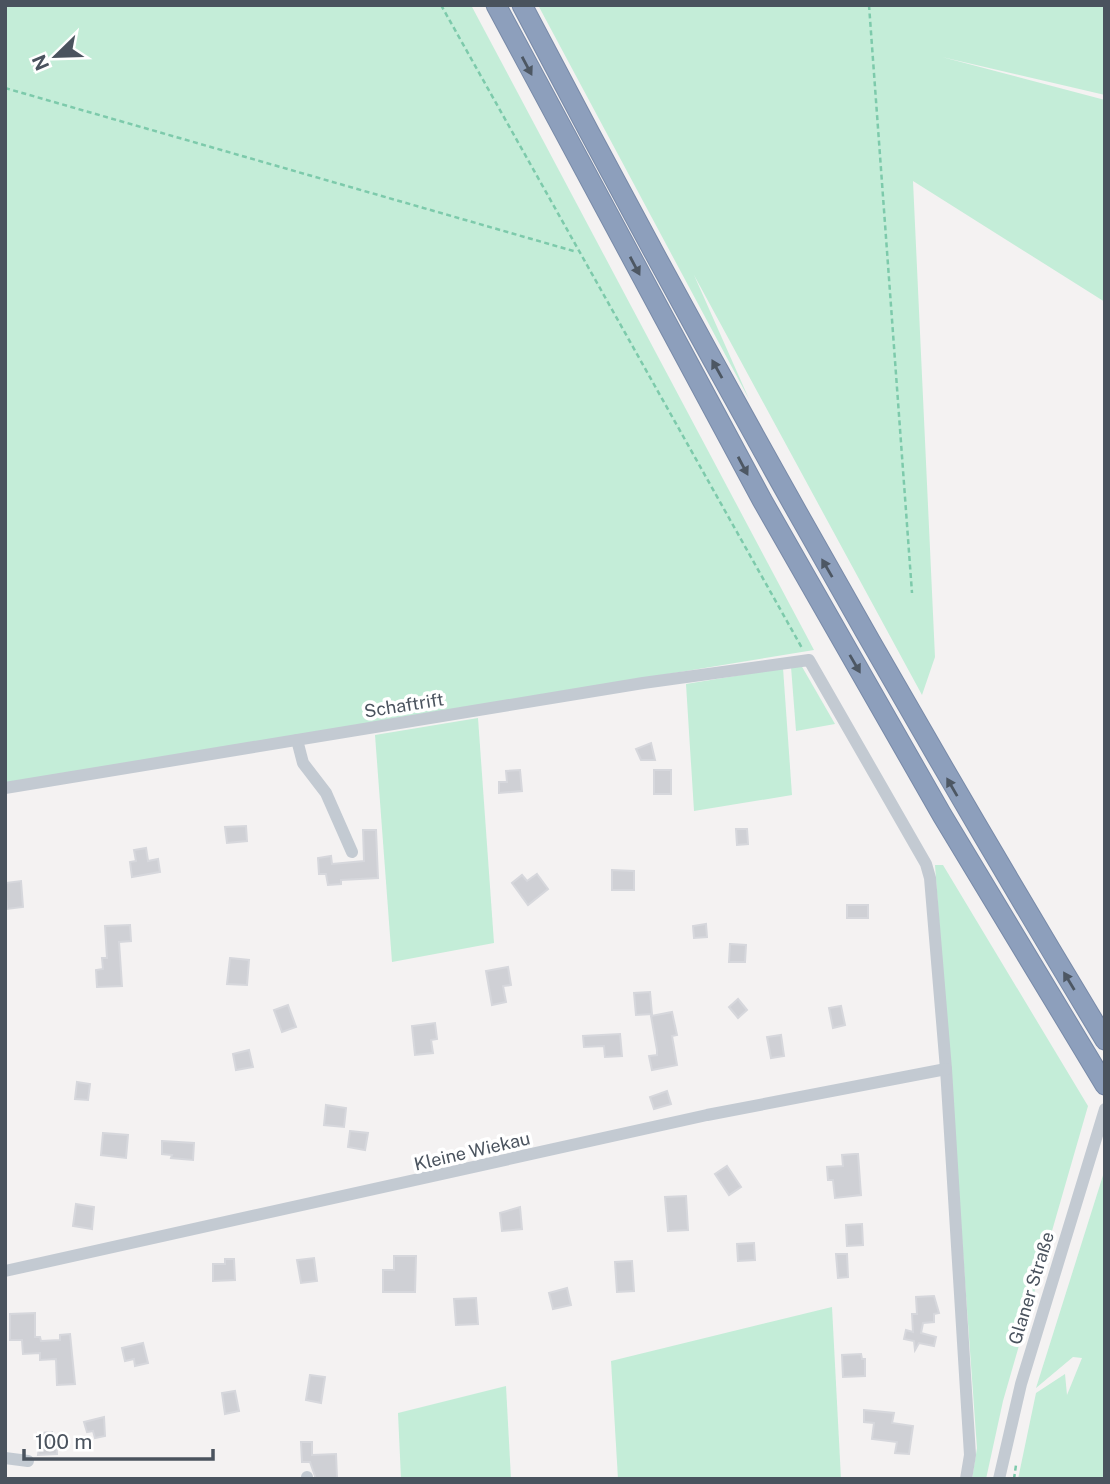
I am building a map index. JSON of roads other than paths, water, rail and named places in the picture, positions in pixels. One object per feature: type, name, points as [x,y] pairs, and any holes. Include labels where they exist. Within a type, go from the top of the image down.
[{"type":"highway","points":[[496,5],[762,500],[942,815],[1105,1085]]},
{"type":"highway","points":[[522,5],[782,489],[963,805],[1105,1040]]},
{"type":"street","name":"Schaftrift","points":[[5,788],[643,683],[809,660],[926,864],[930,878],[946,1069]]},
{"type":"street","points":[[297,740],[303,763],[326,793],[352,852]]},
{"type":"street","points":[[946,1069],[970,1455],[966,1479]]},
{"type":"street","name":"Kleine Wiekau","points":[[5,1271],[707,1115],[946,1069]]},
{"type":"street","name":"Glaner Straße","points":[[999,1479],[1021,1384],[1105,1109]]},
{"type":"street","points":[[5,1458],[28,1461]]}]
